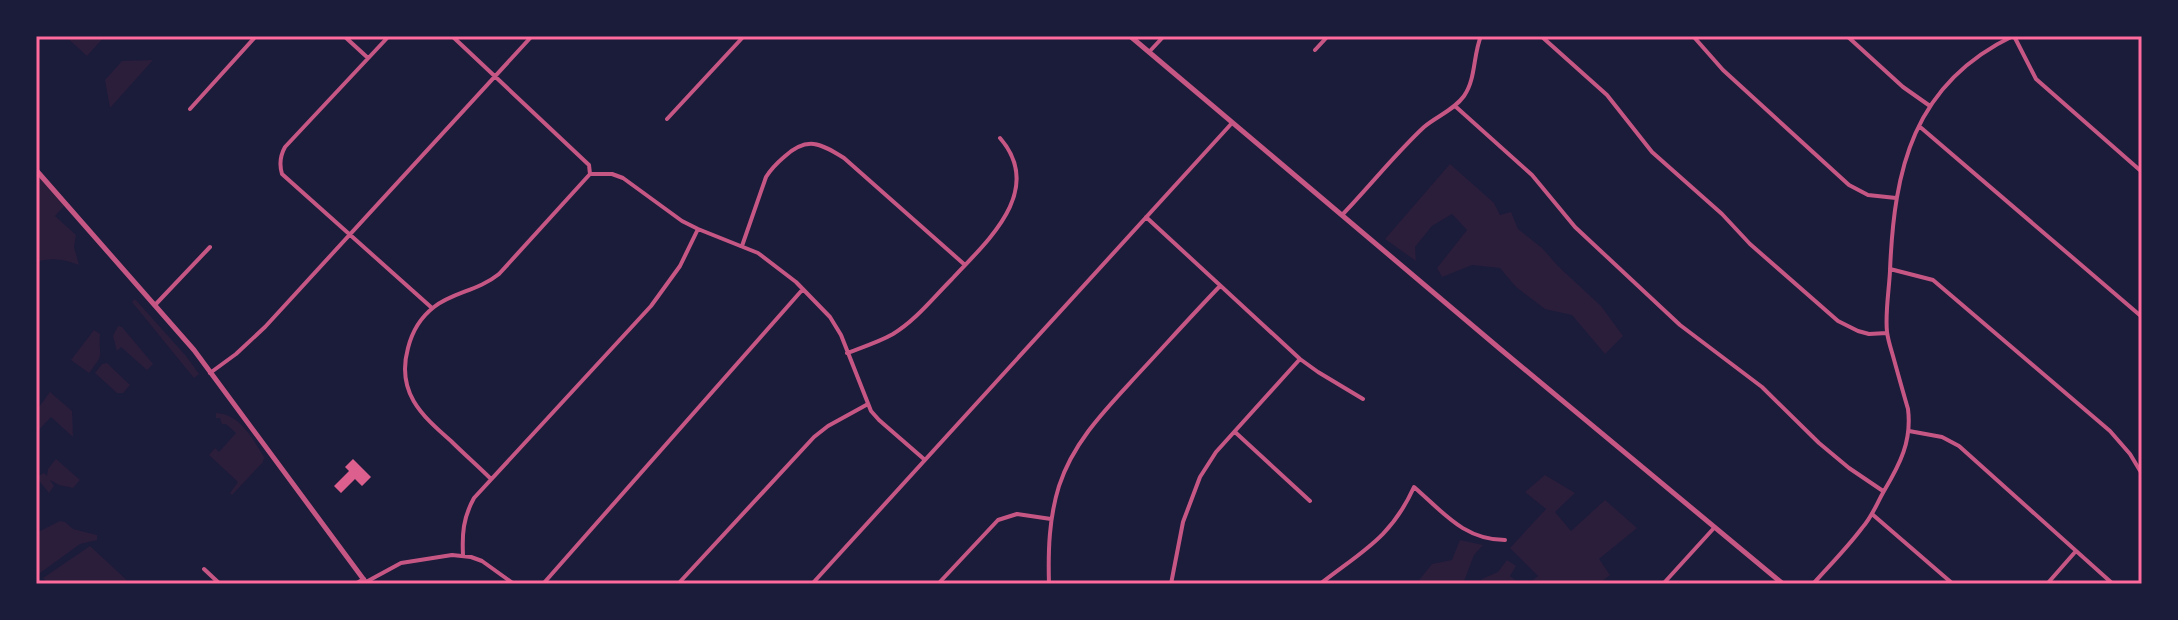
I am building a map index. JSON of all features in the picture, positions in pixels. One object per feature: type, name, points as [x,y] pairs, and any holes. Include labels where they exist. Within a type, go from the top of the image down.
[{"type":"street","points":[[190,109],[256,36]]},
{"type":"street","points":[[344,36],[368,58]]},
{"type":"street","points":[[389,36],[285,147],[280,168],[282,174],[432,308]]},
{"type":"street","points":[[452,36],[589,165],[590,174]]},
{"type":"street","points":[[210,373],[251,341],[532,36]]},
{"type":"street","points":[[667,119],[744,36]]},
{"type":"street","points":[[1130,36],[1783,584]]},
{"type":"street","points":[[1149,52],[1164,36]]},
{"type":"street","points":[[1315,50],[1328,36]]},
{"type":"street","points":[[1341,216],[1423,129],[1455,106],[1464,95],[1471,83],[1481,36]]},
{"type":"street","points":[[1541,36],[1607,95],[1652,152],[1838,321],[1858,331],[1887,333]]},
{"type":"street","points":[[1693,36],[1723,70],[1849,185],[1868,195],[1896,198]]},
{"type":"street","points":[[1847,36],[1903,87],[1930,106]]},
{"type":"street","points":[[1995,36],[2000,42]]},
{"type":"street","points":[[1813,584],[1863,528],[1904,453],[1909,431],[1908,409],[1887,333],[1892,224],[1901,176],[1919,126],[1930,106],[1958,71],[2013,36],[2036,79],[2142,172]]},
{"type":"street","points":[[1455,106],[1532,175],[1575,227],[1680,325],[1762,387],[1849,468],[1884,491]]},
{"type":"street","points":[[812,584],[1232,123]]},
{"type":"street","points":[[1919,126],[2142,317]]},
{"type":"street","points":[[847,353],[881,340],[905,325],[998,229],[1010,211],[1016,187],[1012,156],[1000,138]]},
{"type":"street","points":[[742,246],[766,177],[796,146],[810,143],[844,158],[965,265]]},
{"type":"street","points":[[36,170],[189,344],[366,582]]},
{"type":"street","points":[[491,479],[421,413],[408,390],[407,351],[415,328],[432,308],[480,287],[499,274],[590,174],[612,174],[623,178],[682,221],[771,261],[830,317],[841,335],[868,404],[879,420],[925,460]]},
{"type":"street","points":[[1146,217],[1300,359],[1363,399]]},
{"type":"street","points":[[463,555],[462,532],[467,509],[474,498],[651,306],[680,266],[698,229]]},
{"type":"street","points":[[155,305],[210,247]]},
{"type":"street","points":[[1890,269],[1933,280],[2110,431],[2142,474]]},
{"type":"street","points":[[1049,584],[1051,519],[1064,472],[1082,439],[1220,286]]},
{"type":"street","points":[[543,584],[803,289]]},
{"type":"street","points":[[1171,584],[1183,522],[1200,477],[1216,452],[1300,359]]},
{"type":"street","points":[[678,584],[814,437],[835,421],[868,404]]},
{"type":"street","points":[[1909,431],[1942,437],[1959,446],[2113,584]]},
{"type":"street","points":[[1235,432],[1310,501]]},
{"type":"street","points":[[1320,584],[1377,542],[1398,517],[1414,487],[1473,535],[1483,539],[1505,540]]},
{"type":"street","points":[[938,584],[998,520],[1017,514],[1051,519]]},
{"type":"street","points":[[1872,514],[1953,584]]},
{"type":"street","points":[[1663,584],[1714,528]]},
{"type":"street","points":[[2047,584],[2076,551]]},
{"type":"street","points":[[355,584],[366,582],[401,563],[463,555],[492,566],[514,584]]},
{"type":"street","points":[[204,569],[220,584]]},
{"type":"shaded area","points":[[65,36],[105,36],[87,56]]},
{"type":"shaded area","points":[[153,60],[110,108],[105,80],[122,61]]},
{"type":"shaded area","points":[[1450,164],[1494,203],[1500,215],[1511,212],[1518,229],[1601,306],[1623,336],[1605,354],[1572,315],[1545,309],[1516,287],[1500,268],[1472,265],[1442,277],[1437,268],[1467,230],[1452,214],[1432,226],[1415,247],[1416,261],[1385,239]]},
{"type":"shaded area","points":[[36,170],[66,204],[55,216],[76,235],[74,247],[79,265],[58,259],[36,262]]},
{"type":"shaded area","points":[[135,299],[186,356],[199,374],[194,378],[132,302]]},
{"type":"shaded area","points":[[118,326],[153,364],[147,370],[121,347],[117,351],[113,336]]},
{"type":"shaded area","points":[[94,330],[100,334],[100,355],[89,373],[71,360]]},
{"type":"shaded area","points":[[107,363],[130,385],[123,393],[117,393],[95,373],[102,364]]},
{"type":"shaded area","points":[[50,392],[72,411],[73,437],[51,417],[36,433],[36,411]]},
{"type":"shaded area","points":[[216,413],[239,422],[264,457],[263,462],[232,495],[230,493],[238,482],[209,455],[215,448],[219,452],[236,433],[216,418]]},
{"type":"shaded area","points":[[56,459],[80,480],[73,488],[50,480],[54,486],[49,493],[36,477],[44,473],[47,476]]},
{"type":"shaded area","points":[[1545,475],[1575,493],[1555,512],[1571,531],[1605,500],[1637,528],[1599,559],[1610,575],[1599,584],[1528,584],[1538,576],[1510,548],[1546,509],[1525,492]]},
{"type":"shaded area","points":[[60,521],[73,529],[97,535],[97,540],[80,544],[36,576],[36,533]]},
{"type":"shaded area","points":[[1460,540],[1483,545],[1474,555],[1463,584],[1416,584],[1432,564],[1452,560]]},
{"type":"shaded area","points":[[90,546],[131,584],[48,584],[43,578]]},
{"type":"shaded area","points":[[1507,560],[1516,566],[1510,576],[1520,584],[1478,584],[1498,572]]},
{"type":"building","points":[[353,459],[371,477],[362,486],[355,479],[341,493],[334,486],[349,471],[345,467]]}]
